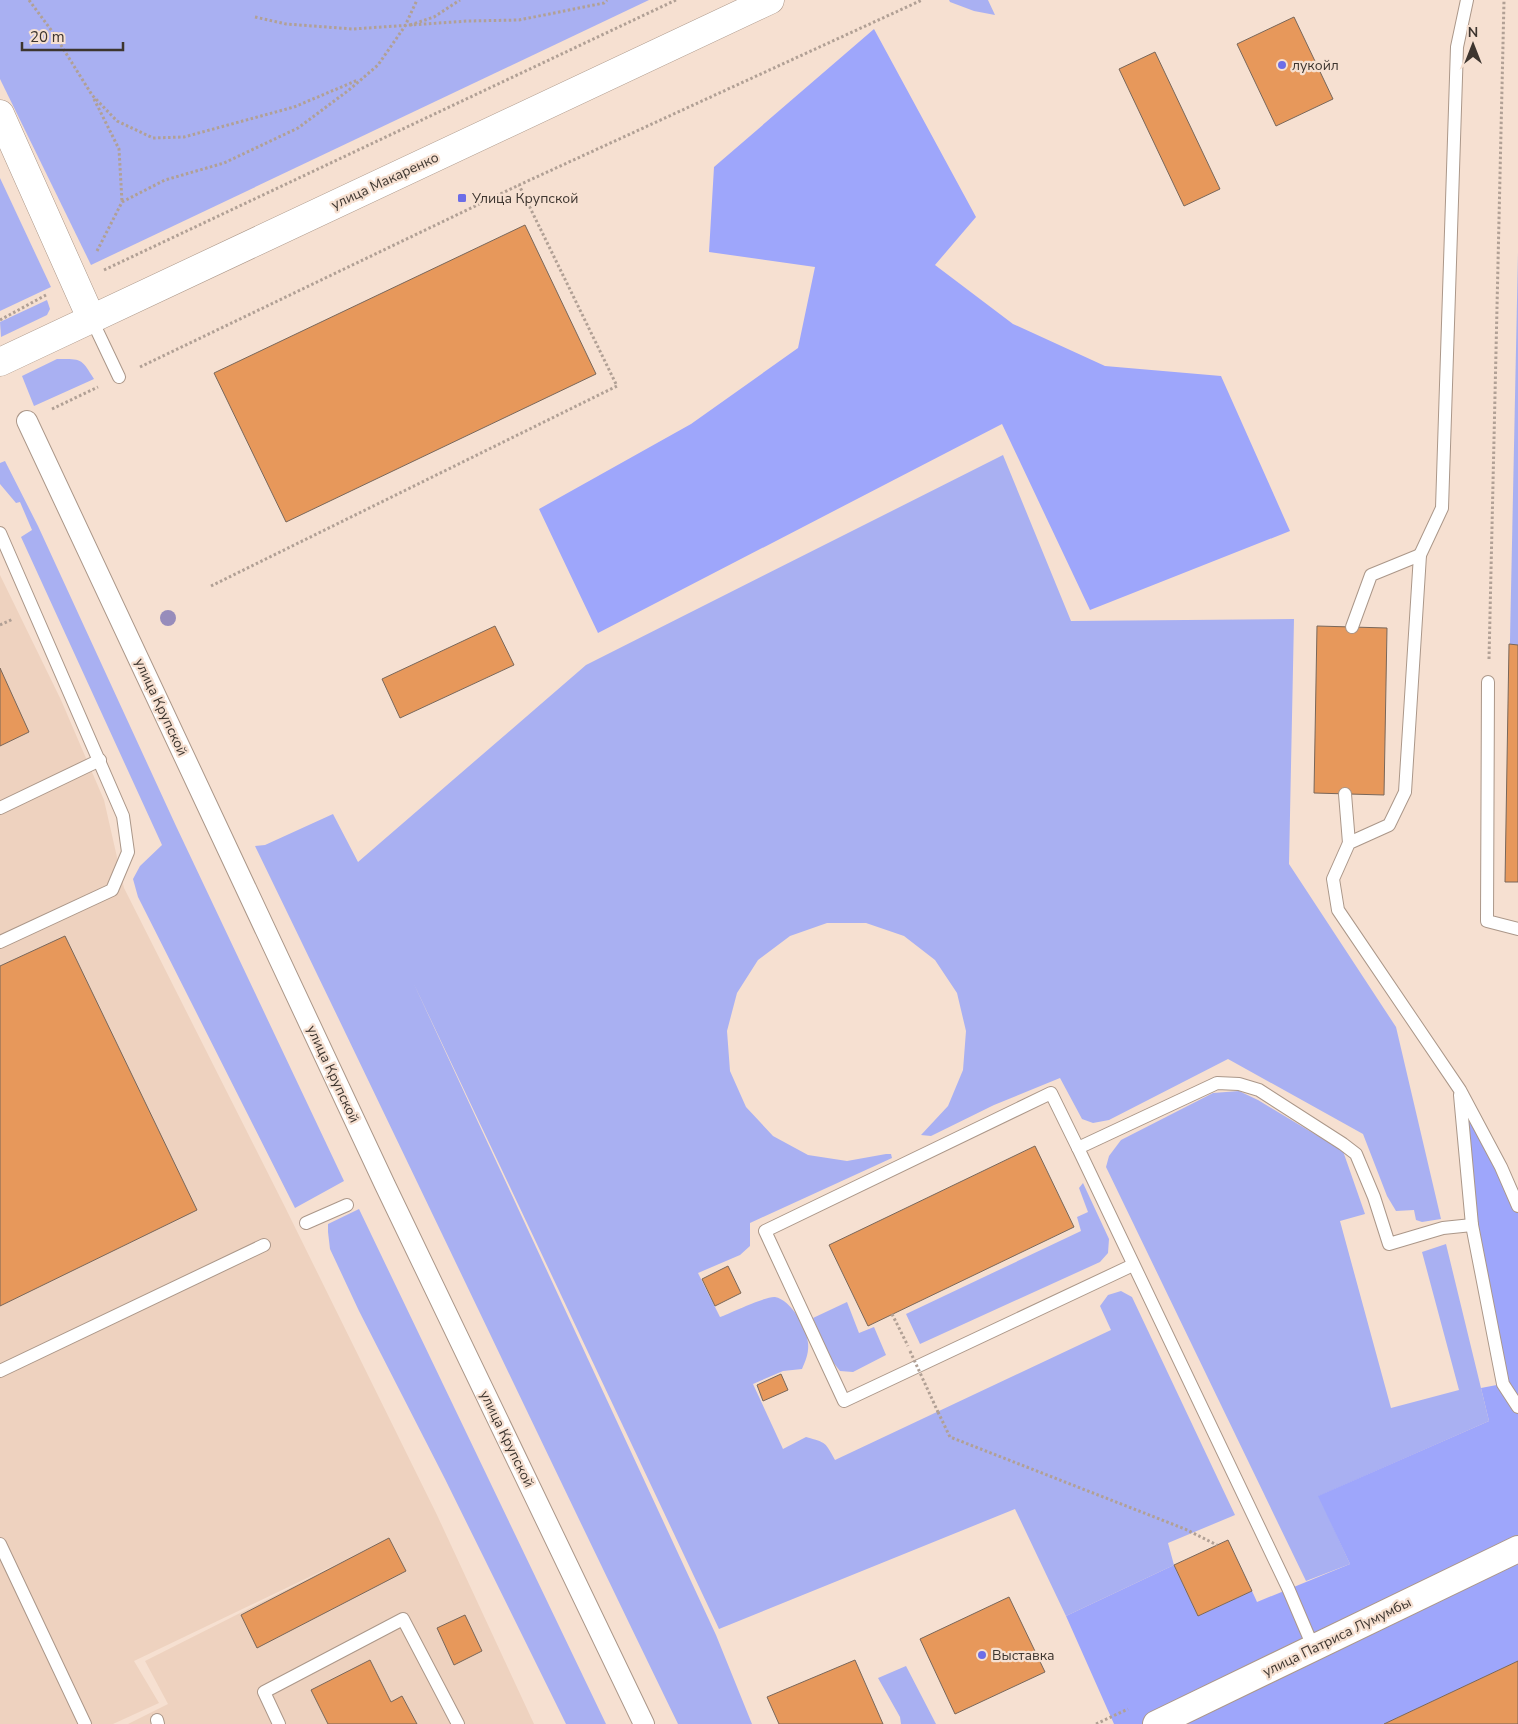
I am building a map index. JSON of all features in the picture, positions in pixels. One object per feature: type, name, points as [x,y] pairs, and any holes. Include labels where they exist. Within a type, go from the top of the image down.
[{"type":"main road","name":"улица Макаренко","points":[[0,362],[770,0]]},
{"type":"main road","points":[[0,114],[91,318]]},
{"type":"street","name":"улица Крупской","points":[[26,421],[385,1186],[644,1724]]},
{"type":"street","name":"улица Патриса Лумумбы","points":[[1156,1724],[1518,1550]]},
{"type":"lane","points":[[1349,843],[1389,825],[1405,792],[1420,555],[1442,508],[1457,47],[1467,0]]},
{"type":"lane","points":[[91,318],[119,377]]},
{"type":"lane","points":[[0,533],[123,816],[128,852],[112,890],[0,942]]},
{"type":"lane","points":[[1352,627],[1371,575],[1420,555]]},
{"type":"lane","points":[[1488,682],[1487,921],[1518,929]]},
{"type":"lane","points":[[0,808],[100,760]]},
{"type":"lane","points":[[1345,794],[1349,843],[1333,879],[1338,910],[1460,1090],[1501,1167],[1518,1206]]},
{"type":"lane","points":[[1078,1148],[1217,1083],[1239,1084],[1259,1090],[1356,1154],[1374,1197],[1388,1244],[1443,1228],[1472,1225]]},
{"type":"lane","points":[[1460,1090],[1472,1225],[1503,1384],[1518,1407]]},
{"type":"lane","points":[[1133,1265],[844,1401],[765,1231],[1051,1093],[1283,1579],[1314,1649]]},
{"type":"lane","points":[[306,1223],[347,1205]]},
{"type":"lane","points":[[0,1371],[264,1245]]},
{"type":"lane","points":[[0,1544],[85,1724]]},
{"type":"lane","points":[[279,1724],[264,1692],[403,1619],[458,1724]]},
{"type":"path","points":[[29,0],[54,34],[92,95],[120,149],[122,202],[97,252]]},
{"type":"path","points":[[122,202],[165,180],[224,163],[298,128],[364,78],[378,65],[405,26],[417,0]]},
{"type":"path","points":[[405,26],[434,17],[460,0]]},
{"type":"path","points":[[255,17],[286,24],[353,29],[468,21],[519,20],[604,3],[607,0]]},
{"type":"path","points":[[97,274],[676,0]]},
{"type":"path","points":[[26,421],[519,185],[922,0]]},
{"type":"path","points":[[1488,682],[1504,0]]},
{"type":"path","points":[[92,95],[117,121],[153,138],[184,137],[294,107],[364,78]]},
{"type":"path","points":[[211,586],[617,386],[519,185]]},
{"type":"path","points":[[0,320],[54,291]]},
{"type":"path","points":[[892,1314],[950,1437],[1185,1529],[1217,1545]]},
{"type":"shaded area","points":[[0,0],[649,0],[91,265],[0,79]]},
{"type":"shaded area","points":[[949,0],[988,0],[995,15],[974,11]]},
{"type":"shaded area","points":[[874,29],[976,217],[935,265],[1013,324],[1105,366],[1221,376],[1290,531],[1090,610],[1002,424],[598,633],[539,509],[691,424],[798,348],[815,267],[709,252],[714,167]]},
{"type":"shaded area","points":[[0,178],[51,287],[0,311]]},
{"type":"shaded area","points":[[1518,252],[1518,882],[1505,882]]},
{"type":"shaded area","points":[[47,300],[50,309],[47,315],[1,337],[0,322]]},
{"type":"shaded area","points":[[57,359],[80,361],[94,379],[34,406],[22,376]]},
{"type":"shaded area","points":[[1003,455],[1071,621],[1294,619],[1289,864],[1396,1027],[1441,1219],[1422,1222],[1416,1220],[1414,1210],[1396,1211],[1387,1196],[1363,1134],[1228,1059],[1109,1120],[1093,1123],[1082,1119],[1060,1078],[994,1105],[931,1136],[921,1135],[948,1106],[963,1070],[966,1031],[957,993],[935,960],[904,936],[866,923],[827,923],[790,936],[758,960],[737,993],[727,1031],[730,1071],[746,1107],[773,1136],[808,1155],[847,1161],[886,1154],[891,1154],[892,1158],[750,1223],[750,1246],[740,1255],[698,1273],[720,1317],[775,1297],[787,1303],[805,1330],[808,1346],[807,1356],[802,1369],[783,1371],[753,1384],[783,1449],[806,1437],[825,1444],[835,1460],[1111,1330],[1100,1306],[1108,1295],[1121,1291],[1132,1297],[1235,1515],[1168,1543],[1174,1565],[1066,1616],[1015,1509],[719,1629],[413,982],[716,1635],[752,1724],[678,1724],[255,846],[265,845],[333,814],[358,862],[586,665]]},
{"type":"shaded area","points":[[5,461],[38,526],[176,826],[344,1181],[295,1208],[138,897],[133,879],[140,866],[162,845],[21,537],[32,530],[20,502],[16,503],[0,484],[0,463]]},
{"type":"shaded area","points":[[0,575],[61,700],[104,800],[124,888],[285,1207],[437,1515],[534,1724],[128,1724],[168,1704],[145,1661],[345,1560],[134,1661],[159,1703],[113,1724],[0,1724]]},
{"type":"shaded area","points":[[1460,1090],[1518,1206],[1518,1661],[1384,1724],[1114,1724],[1066,1616],[1174,1565],[1198,1616],[1252,1591],[1257,1602],[1350,1564],[1318,1496],[1489,1421],[1481,1388],[1502,1384],[1472,1225]]},
{"type":"shaded area","points":[[1239,1091],[1258,1100],[1343,1151],[1365,1214],[1340,1221],[1391,1408],[1459,1390],[1422,1252],[1446,1244],[1489,1421],[1319,1496],[1350,1564],[1306,1581],[1106,1167],[1109,1156],[1121,1140],[1213,1093]]},
{"type":"shaded area","points":[[1083,1183],[1109,1239],[1108,1253],[1100,1262],[920,1344],[906,1314],[1081,1231],[1077,1217],[1088,1212],[1079,1188]]},
{"type":"shaded area","points":[[359,1209],[606,1724],[566,1724],[445,1479],[359,1311],[330,1249],[328,1224]]},
{"type":"shaded area","points":[[847,1302],[859,1333],[874,1327],[886,1355],[853,1372],[840,1371],[829,1357],[813,1318]]},
{"type":"shaded area","points":[[906,1666],[936,1724],[901,1724],[900,1717],[878,1678]]},
{"type":"building","name":"лукойл","points":[[1294,17],[1333,99],[1276,126],[1237,44]]},
{"type":"building","points":[[1155,52],[1220,189],[1184,206],[1119,69]]},
{"type":"building","points":[[525,225],[596,374],[286,522],[214,373]]},
{"type":"building","points":[[495,626],[514,665],[400,718],[382,679]]},
{"type":"building","points":[[1317,626],[1387,628],[1384,795],[1314,793]]},
{"type":"building","points":[[1509,644],[1518,645],[1518,882],[1505,882]]},
{"type":"building","points":[[0,668],[29,732],[0,746]]},
{"type":"building","points":[[65,936],[197,1210],[0,1306],[0,966]]},
{"type":"building","points":[[1035,1146],[1074,1227],[868,1326],[829,1245]]},
{"type":"building","points":[[728,1266],[741,1293],[715,1306],[702,1279]]},
{"type":"building","points":[[781,1374],[788,1390],[763,1401],[757,1385]]},
{"type":"building","points":[[389,1538],[406,1571],[257,1648],[241,1615]]},
{"type":"building","points":[[1228,1540],[1252,1591],[1198,1616],[1174,1565]]},
{"type":"building","name":"Выставка","points":[[1009,1597],[1045,1672],[955,1714],[920,1639]]},
{"type":"building","points":[[465,1615],[482,1651],[454,1665],[437,1628]]},
{"type":"building","points":[[370,1660],[391,1702],[402,1696],[417,1724],[328,1724],[311,1690]]},
{"type":"building","points":[[855,1660],[883,1724],[779,1724],[767,1697]]},
{"type":"building","points":[[1518,1661],[1518,1724],[1384,1724]]},
{"type":"place","name":"лукойл","points":[[1282,65]]},
{"type":"place","name":"Улица Крупской","points":[[462,198]]},
{"type":"place","name":"Выставка","points":[[982,1655]]}]
